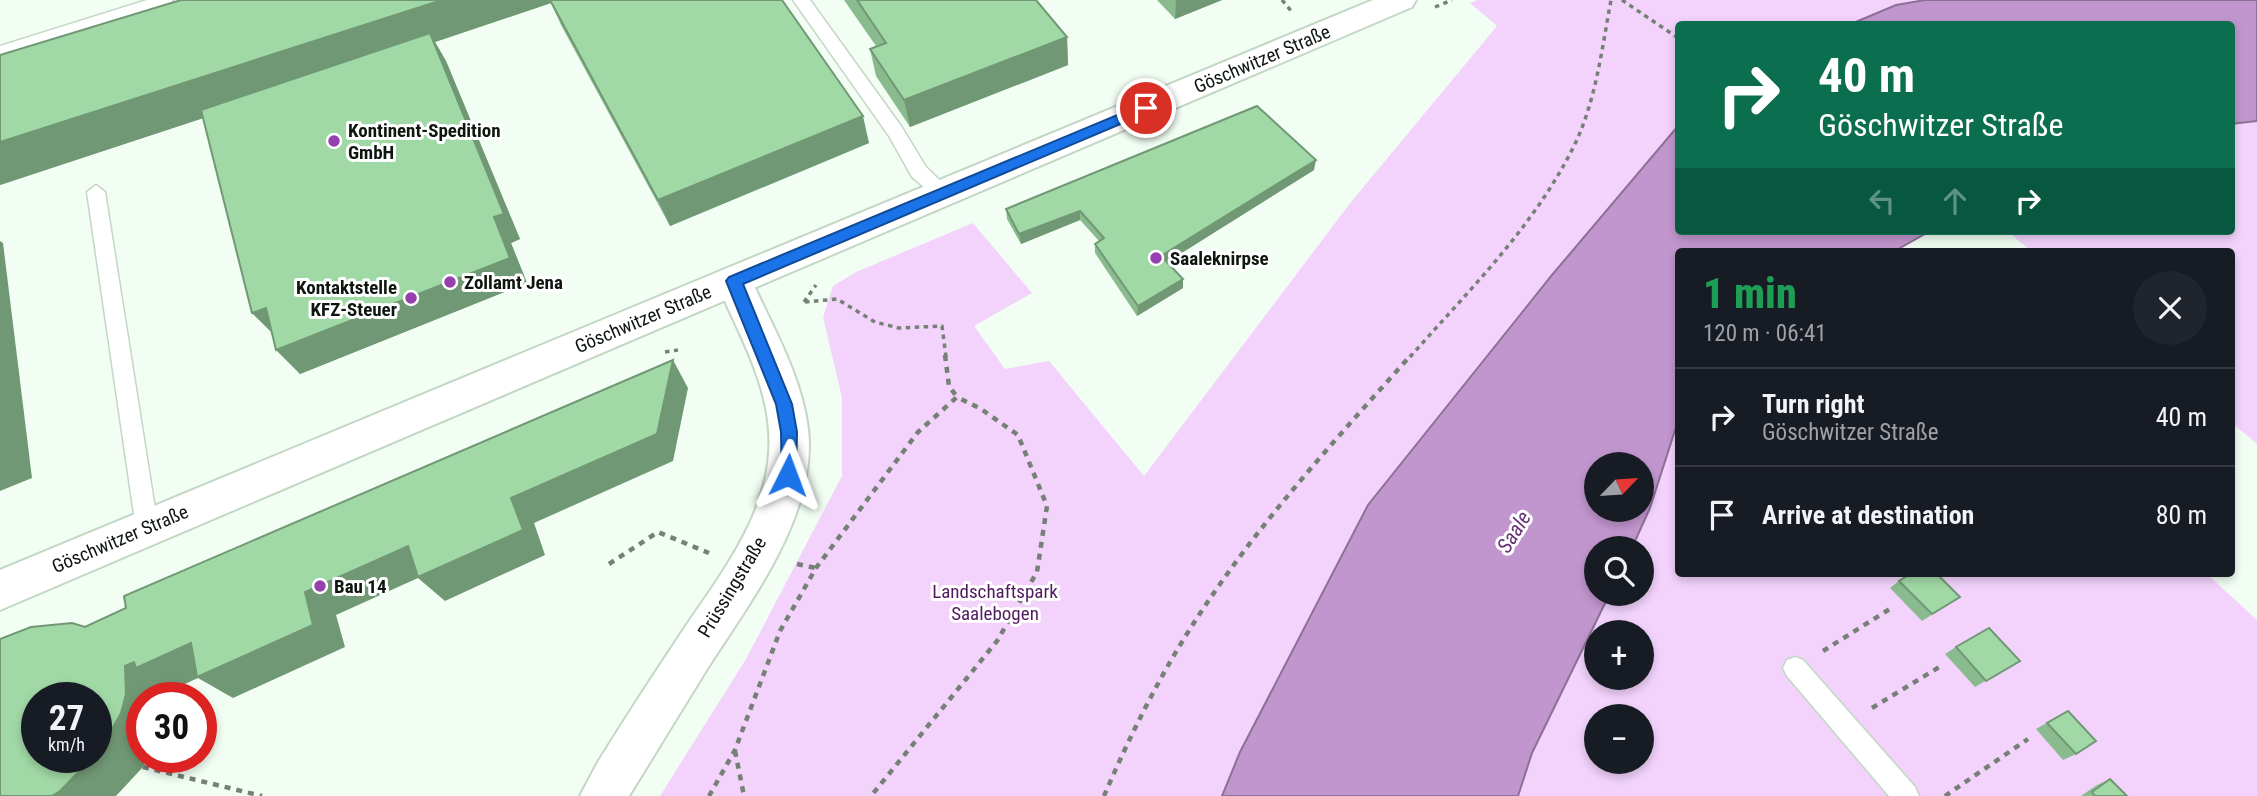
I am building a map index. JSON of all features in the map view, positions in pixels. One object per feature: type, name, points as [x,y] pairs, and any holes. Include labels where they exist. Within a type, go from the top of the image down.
[{"type":"main road","name":"Göschwitzer Straße","points":[[0,590],[1401,0]]},
{"type":"main road","name":"Prüssingstraße","points":[[603,796],[755,555],[788,475],[789,432],[784,404],[734,281]]},
{"type":"lane","points":[[0,52],[165,0]]},
{"type":"lane","points":[[801,0],[894,131],[919,172],[944,193]]},
{"type":"lane","points":[[96,192],[147,528]]},
{"type":"lane","points":[[1795,668],[1906,796]]},
{"type":"path","points":[[1104,796],[1125,747],[1201,612],[1304,475],[1526,227],[1575,144],[1596,82],[1611,0]]},
{"type":"path","points":[[1622,0],[1675,36]]},
{"type":"path","points":[[804,302],[837,299],[860,315],[888,328],[911,331],[942,326],[949,387],[957,397],[981,409],[1018,435],[1047,506],[1037,572],[998,641],[871,796]]},
{"type":"path","points":[[709,796],[735,750],[780,631],[816,568],[918,432],[957,397]]},
{"type":"path","points":[[609,564],[658,532],[721,558]]},
{"type":"path","points":[[791,562],[816,568]]},
{"type":"path","points":[[1795,668],[1893,607]]},
{"type":"path","points":[[1844,724],[1941,666]]},
{"type":"path","points":[[1945,796],[2028,739]]},
{"type":"path","points":[[735,750],[744,796]]},
{"type":"path","points":[[168,773],[262,796]]},
{"type":"green space","name":"Landschaftspark Saalebogen","points":[[1477,0],[1925,0],[1896,5],[1858,21],[1675,21],[1675,130],[1552,275],[1240,752],[1222,796],[660,796],[746,659],[842,476],[842,398],[823,317],[833,286],[856,272],[973,223],[1032,293],[974,326],[1005,369],[1049,361],[1144,476],[1351,202],[1497,26],[1470,3]]},
{"type":"green space","points":[[2257,121],[2257,444],[2235,425],[2235,248],[2027,248],[2012,235],[2235,235],[2235,124]]},
{"type":"green space","points":[[1675,430],[1675,577],[2210,577],[2257,620],[2257,796],[1518,796],[1532,753],[1584,646],[1584,690],[1654,690],[1654,620],[1597,620],[1604,606],[1654,606],[1654,536],[1637,536],[1644,522],[1654,522],[1654,496]]},
{"type":"water","points":[[1925,0],[2257,0],[2257,121],[2235,124],[2235,21],[1858,21],[1896,5]]},
{"type":"water","name":"Saale","points":[[1675,130],[1675,235],[1923,235],[1900,248],[1675,248],[1675,430],[1654,496],[1654,452],[1584,452],[1584,522],[1644,522],[1637,536],[1584,536],[1584,606],[1604,606],[1597,620],[1584,620],[1584,646],[1532,753],[1518,796],[1222,796],[1240,752],[1368,505],[1552,275]]},
{"type":"building","points":[[181,0],[442,0],[0,142],[0,55]]},
{"type":"building","points":[[550,0],[782,0],[863,116],[658,200]]},
{"type":"building","points":[[857,0],[1036,0],[1067,37],[904,100],[870,49],[886,43]]},
{"type":"building","points":[[430,33],[504,214],[494,217],[510,258],[276,350],[266,308],[252,313],[201,110]]},
{"type":"building","points":[[1257,106],[1316,160],[1161,256],[1183,279],[1138,306],[1095,244],[1104,238],[1080,211],[1019,234],[1006,209]]},
{"type":"building","points":[[673,360],[657,434],[511,498],[523,530],[418,577],[408,546],[305,592],[313,625],[197,677],[191,643],[136,668],[134,662],[125,666],[126,694],[121,713],[112,729],[112,682],[21,682],[21,773],[77,773],[52,796],[0,796],[0,639],[31,627],[72,623],[85,627],[126,608],[124,596]]},
{"type":"building","points":[[1905,577],[1940,577],[1960,597],[1932,614],[1899,581]]},
{"type":"building","points":[[1989,628],[2020,661],[1986,681],[1956,647]]},
{"type":"building","points":[[2068,711],[2096,741],[2076,754],[2047,723]]},
{"type":"building","points":[[2110,779],[2127,796],[2095,796],[2092,792]]},
{"type":"place","name":"Kontinent-Spedition GmbH","points":[[334,141]]},
{"type":"place","name":"Saaleknirpse","points":[[1156,258]]},
{"type":"place","name":"Zollamt Jena","points":[[450,282]]},
{"type":"place","name":"Kontaktstelle KFZ-Steuer","points":[[411,298]]},
{"type":"place","name":"Bau 14","points":[[320,586]]},
{"type":"route","points":[[788,475],[789,432],[784,404],[734,281],[1146,108]]}]
